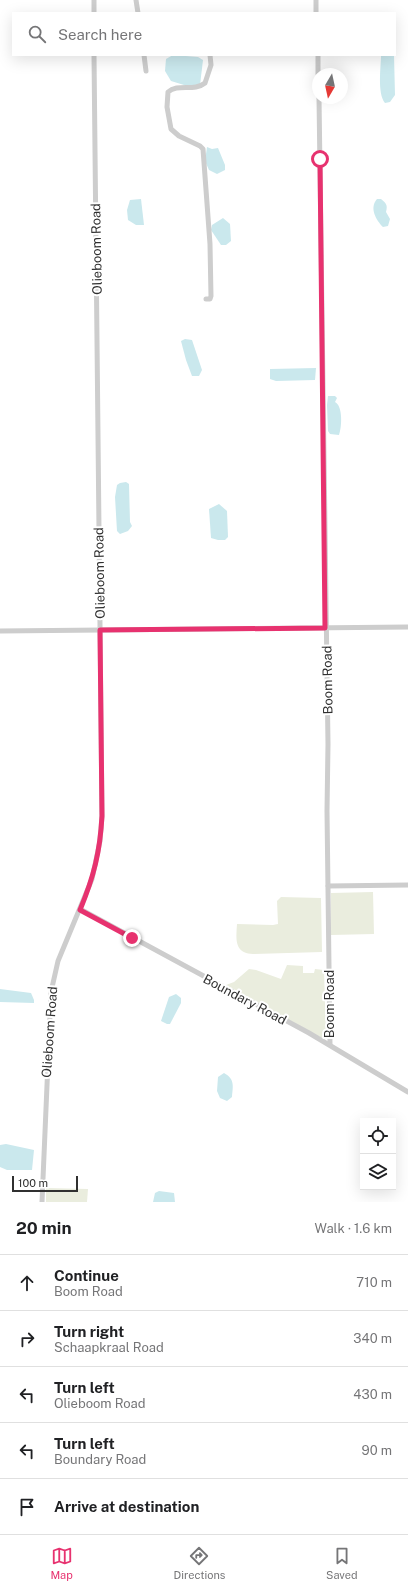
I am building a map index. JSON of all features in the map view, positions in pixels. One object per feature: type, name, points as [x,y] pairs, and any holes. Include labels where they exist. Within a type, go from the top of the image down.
[{"type":"street","points":[[94,0],[94,12]]},
{"type":"street","points":[[136,0],[138,12]]},
{"type":"street","points":[[316,0],[316,12]]},
{"type":"street","name":"Olieboom Road","points":[[42,1202],[50,992],[58,961],[92,879],[100,841],[102,816],[94,56]]},
{"type":"street","points":[[144,56],[146,71]]},
{"type":"street","points":[[206,299],[210,299],[211,296],[210,244],[203,149],[200,146],[179,136],[172,129],[166,102],[167,94],[174,88],[197,87],[205,83],[211,65],[210,56]]},
{"type":"street","points":[[318,56],[318,68]]},
{"type":"street","name":"Boom Road","points":[[319,104],[325,628],[328,744],[327,811],[330,1045]]},
{"type":"street","points":[[0,631],[408,627]]},
{"type":"street","points":[[328,886],[408,885]]},
{"type":"street","name":"Boundary Road","points":[[80,910],[330,1045],[408,1092]]},
{"type":"shaded area","points":[[373,892],[374,934],[331,935],[331,893]]},
{"type":"shaded area","points":[[281,897],[321,898],[322,952],[253,954],[242,951],[239,948],[236,935],[237,924],[278,924],[277,901]]},
{"type":"shaded area","points":[[287,965],[303,966],[303,973],[314,973],[315,969],[324,970],[325,1038],[322,1038],[226,985],[234,982],[249,969],[281,979]]},
{"type":"shaded area","points":[[46,1188],[88,1189],[87,1202],[46,1202]]},
{"type":"water","points":[[171,56],[186,56],[198,57],[203,60],[200,85],[184,85],[171,81],[165,71],[166,59]]},
{"type":"water","points":[[381,56],[394,56],[395,95],[390,102],[385,103],[383,99],[380,87]]},
{"type":"water","points":[[207,147],[212,149],[218,148],[225,165],[225,170],[217,174],[209,170],[205,161]]},
{"type":"water","points":[[141,199],[144,225],[136,225],[128,220],[127,210],[130,200]]},
{"type":"water","points":[[377,199],[381,199],[386,204],[386,212],[390,219],[388,226],[383,227],[374,214],[374,206]]},
{"type":"water","points":[[223,218],[230,224],[231,241],[226,245],[221,245],[211,230],[212,225]]},
{"type":"water","points":[[185,339],[192,340],[202,370],[199,376],[192,376],[181,341]]},
{"type":"water","points":[[316,368],[315,380],[276,381],[270,379],[270,369]]},
{"type":"water","points":[[328,396],[335,396],[337,398],[335,402],[338,404],[341,412],[341,427],[339,435],[330,434],[328,431]]},
{"type":"water","points":[[126,482],[129,484],[130,522],[132,526],[128,531],[120,534],[117,531],[115,497],[117,485]]},
{"type":"water","points":[[219,504],[227,511],[228,537],[225,540],[211,538],[209,509]]},
{"type":"water","points":[[0,989],[31,993],[34,1003],[0,1002]]},
{"type":"water","points":[[176,994],[181,998],[181,1003],[170,1024],[167,1024],[161,1021],[169,997]]},
{"type":"water","points":[[224,1073],[232,1080],[233,1089],[232,1097],[227,1101],[220,1098],[217,1091],[218,1077]]},
{"type":"water","points":[[6,1144],[34,1150],[32,1170],[7,1170],[0,1167],[0,1145]]},
{"type":"water","points":[[159,1191],[174,1193],[175,1202],[153,1202],[155,1193]]},
{"type":"route","points":[[132,938],[80,910],[92,879],[97,859],[102,816],[100,630],[325,628],[320,159]]}]
